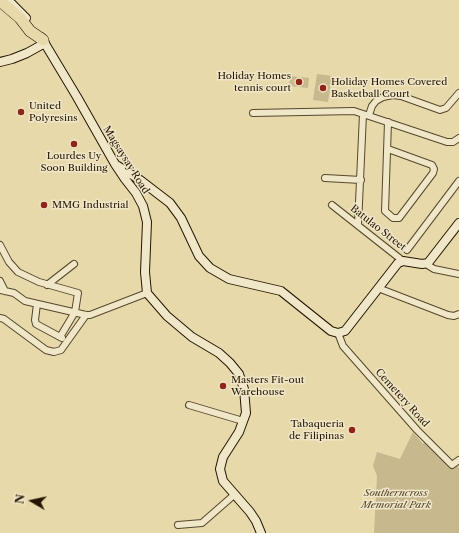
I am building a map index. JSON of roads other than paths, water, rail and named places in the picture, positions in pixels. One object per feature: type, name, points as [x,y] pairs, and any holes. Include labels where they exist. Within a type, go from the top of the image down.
[{"type":"highway","points":[[0,1],[44,41]]},
{"type":"main road","points":[[8,0],[23,14],[31,28]]},
{"type":"main road","points":[[0,62],[28,53],[44,41]]},
{"type":"main road","name":"Magsaysay Road","points":[[44,41],[115,164],[136,193],[143,206],[146,216],[147,236],[145,272],[147,293]]},
{"type":"main road","points":[[115,164],[140,180],[170,203],[181,218],[198,256],[210,268],[229,279],[280,291],[331,331],[338,333],[345,331],[396,265],[403,261]]},
{"type":"main road","points":[[426,264],[459,223]]},
{"type":"main road","name":"Batulao Street","points":[[403,261],[426,264]]},
{"type":"main road","points":[[147,293],[167,316],[182,329],[219,354],[235,368],[239,374],[244,389],[246,406],[239,432],[225,452],[220,469],[223,480],[250,512],[256,521],[260,533]]},
{"type":"street","points":[[358,225],[366,114],[372,106],[376,101],[383,97],[401,96],[440,110],[446,108],[459,92]]},
{"type":"street","points":[[253,113],[354,111],[450,143],[459,138]]},
{"type":"street","points":[[388,122],[385,211],[393,218],[400,218],[433,173],[434,168],[432,165],[388,149]]},
{"type":"street","points":[[325,178],[361,180]]},
{"type":"street","points":[[407,250],[459,180]]},
{"type":"street","name":"Batulao Street","points":[[332,205],[403,261]]},
{"type":"street","points":[[0,245],[2,252],[18,272],[47,285],[78,293],[75,312],[62,338],[36,324],[37,304]]},
{"type":"street","points":[[47,285],[74,264]]},
{"type":"street","name":"Batulao Street","points":[[426,264],[434,269],[458,273]]},
{"type":"street","points":[[0,281],[3,291],[16,294],[25,301],[86,315],[90,315],[147,293]]},
{"type":"street","points":[[378,288],[448,315],[455,316],[459,314]]},
{"type":"street","points":[[0,318],[4,319],[46,350],[54,352],[61,350],[86,315]]},
{"type":"street","name":"Cemetery Road","points":[[338,333],[343,346],[417,430],[452,465],[459,460]]},
{"type":"street","points":[[189,406],[243,421]]},
{"type":"street","points":[[178,525],[202,523],[234,494]]},
{"type":"place","name":"Holiday Homes tennis court","points":[[299,82]]},
{"type":"place","name":"Holiday Homes Covered Basketball Court","points":[[323,88]]},
{"type":"place","name":"United Polyresins","points":[[21,112]]},
{"type":"place","name":"Lourdes Uy Soon Building","points":[[74,144]]},
{"type":"place","name":"MMG Industrial","points":[[44,205]]},
{"type":"place","name":"Masters Fit-out Warehouse","points":[[223,386]]},
{"type":"place","name":"Tabaqueria de Filipinas","points":[[352,430]]},
{"type":"park label","name":"Southerncross Memorial Park","points":[[396,498]]}]
